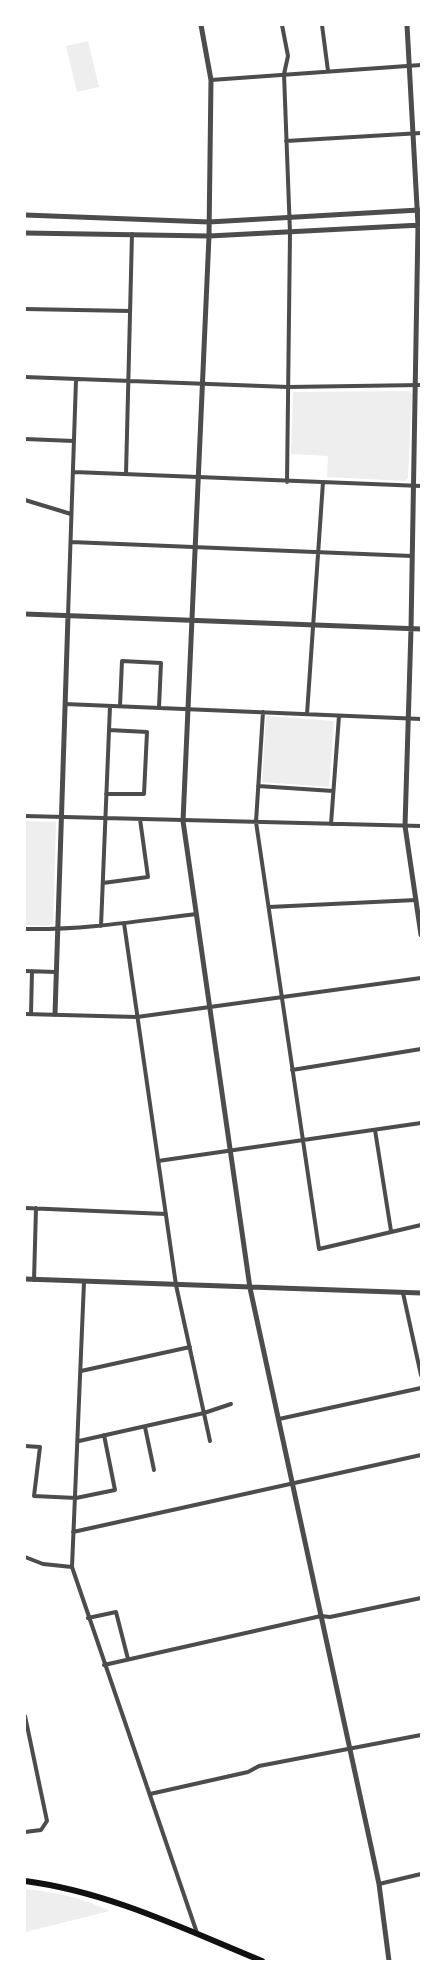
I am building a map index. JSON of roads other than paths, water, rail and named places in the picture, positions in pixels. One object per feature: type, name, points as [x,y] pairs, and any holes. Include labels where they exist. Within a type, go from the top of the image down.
[{"type":"main road","points":[[25,1881],[95,1895],[262,1961]]},
{"type":"street","points":[[201,25],[211,80],[209,236],[183,821],[250,1288],[379,1884],[388,1961]]},
{"type":"street","points":[[282,25],[288,56],[284,74],[290,217],[286,482]]},
{"type":"street","points":[[322,25],[328,72]]},
{"type":"street","points":[[407,25],[419,225],[418,385],[413,486],[405,826],[421,934]]},
{"type":"street","points":[[211,80],[421,65]]},
{"type":"street","points":[[286,142],[421,133]]},
{"type":"street","points":[[25,215],[209,222],[419,210]]},
{"type":"street","points":[[25,233],[209,236],[419,225]]},
{"type":"street","points":[[126,474],[130,380],[132,234]]},
{"type":"street","points":[[25,309],[130,311]]},
{"type":"street","points":[[25,377],[288,387],[418,385]]},
{"type":"street","points":[[55,1014],[76,380]]},
{"type":"street","points":[[25,439],[74,441]]},
{"type":"street","points":[[74,472],[421,486]]},
{"type":"street","points":[[307,714],[323,482]]},
{"type":"street","points":[[25,500],[71,514]]},
{"type":"street","points":[[71,542],[412,556]]},
{"type":"street","points":[[25,614],[421,629]]},
{"type":"street","points":[[120,706],[122,661],[161,663],[159,707]]},
{"type":"street","points":[[65,704],[421,719]]},
{"type":"street","points":[[101,926],[110,706]]},
{"type":"street","points":[[262,712],[256,822],[319,1249],[421,1225]]},
{"type":"street","points":[[331,824],[339,716]]},
{"type":"street","points":[[106,794],[144,794],[147,732],[109,730]]},
{"type":"street","points":[[258,786],[333,791]]},
{"type":"street","points":[[25,816],[421,826]]},
{"type":"street","points":[[103,883],[148,877],[140,819]]},
{"type":"street","points":[[269,907],[416,900]]},
{"type":"street","points":[[25,929],[101,926],[196,914]]},
{"type":"street","points":[[124,923],[176,1285],[210,1441]]},
{"type":"street","points":[[25,971],[56,972]]},
{"type":"street","points":[[31,1014],[32,971]]},
{"type":"street","points":[[25,1014],[137,1018],[421,978]]},
{"type":"street","points":[[292,1070],[421,1049]]},
{"type":"street","points":[[158,1161],[421,1123]]},
{"type":"street","points":[[375,1130],[391,1231]]},
{"type":"street","points":[[25,1208],[166,1214]]},
{"type":"street","points":[[34,1280],[36,1208]]},
{"type":"street","points":[[25,1279],[421,1293]]},
{"type":"street","points":[[84,1282],[79,1441],[72,1567],[104,1666],[150,1794],[197,1935]]},
{"type":"street","points":[[403,1293],[421,1375]]},
{"type":"street","points":[[81,1371],[190,1346]]},
{"type":"street","points":[[279,1419],[421,1388]]},
{"type":"street","points":[[79,1441],[145,1427],[231,1404]]},
{"type":"street","points":[[145,1427],[154,1470]]},
{"type":"street","points":[[25,1446],[40,1447],[34,1496],[76,1498],[115,1490],[104,1435]]},
{"type":"street","points":[[74,1532],[421,1455]]},
{"type":"street","points":[[25,1557],[44,1564],[72,1567]]},
{"type":"street","points":[[104,1666],[321,1616],[330,1617],[421,1598]]},
{"type":"street","points":[[88,1618],[116,1612],[128,1659]]},
{"type":"street","points":[[25,1716],[46,1821],[41,1830],[25,1832]]},
{"type":"street","points":[[150,1794],[248,1772],[259,1766],[350,1747],[358,1748],[421,1735]]},
{"type":"street","points":[[379,1884],[421,1874]]}]
